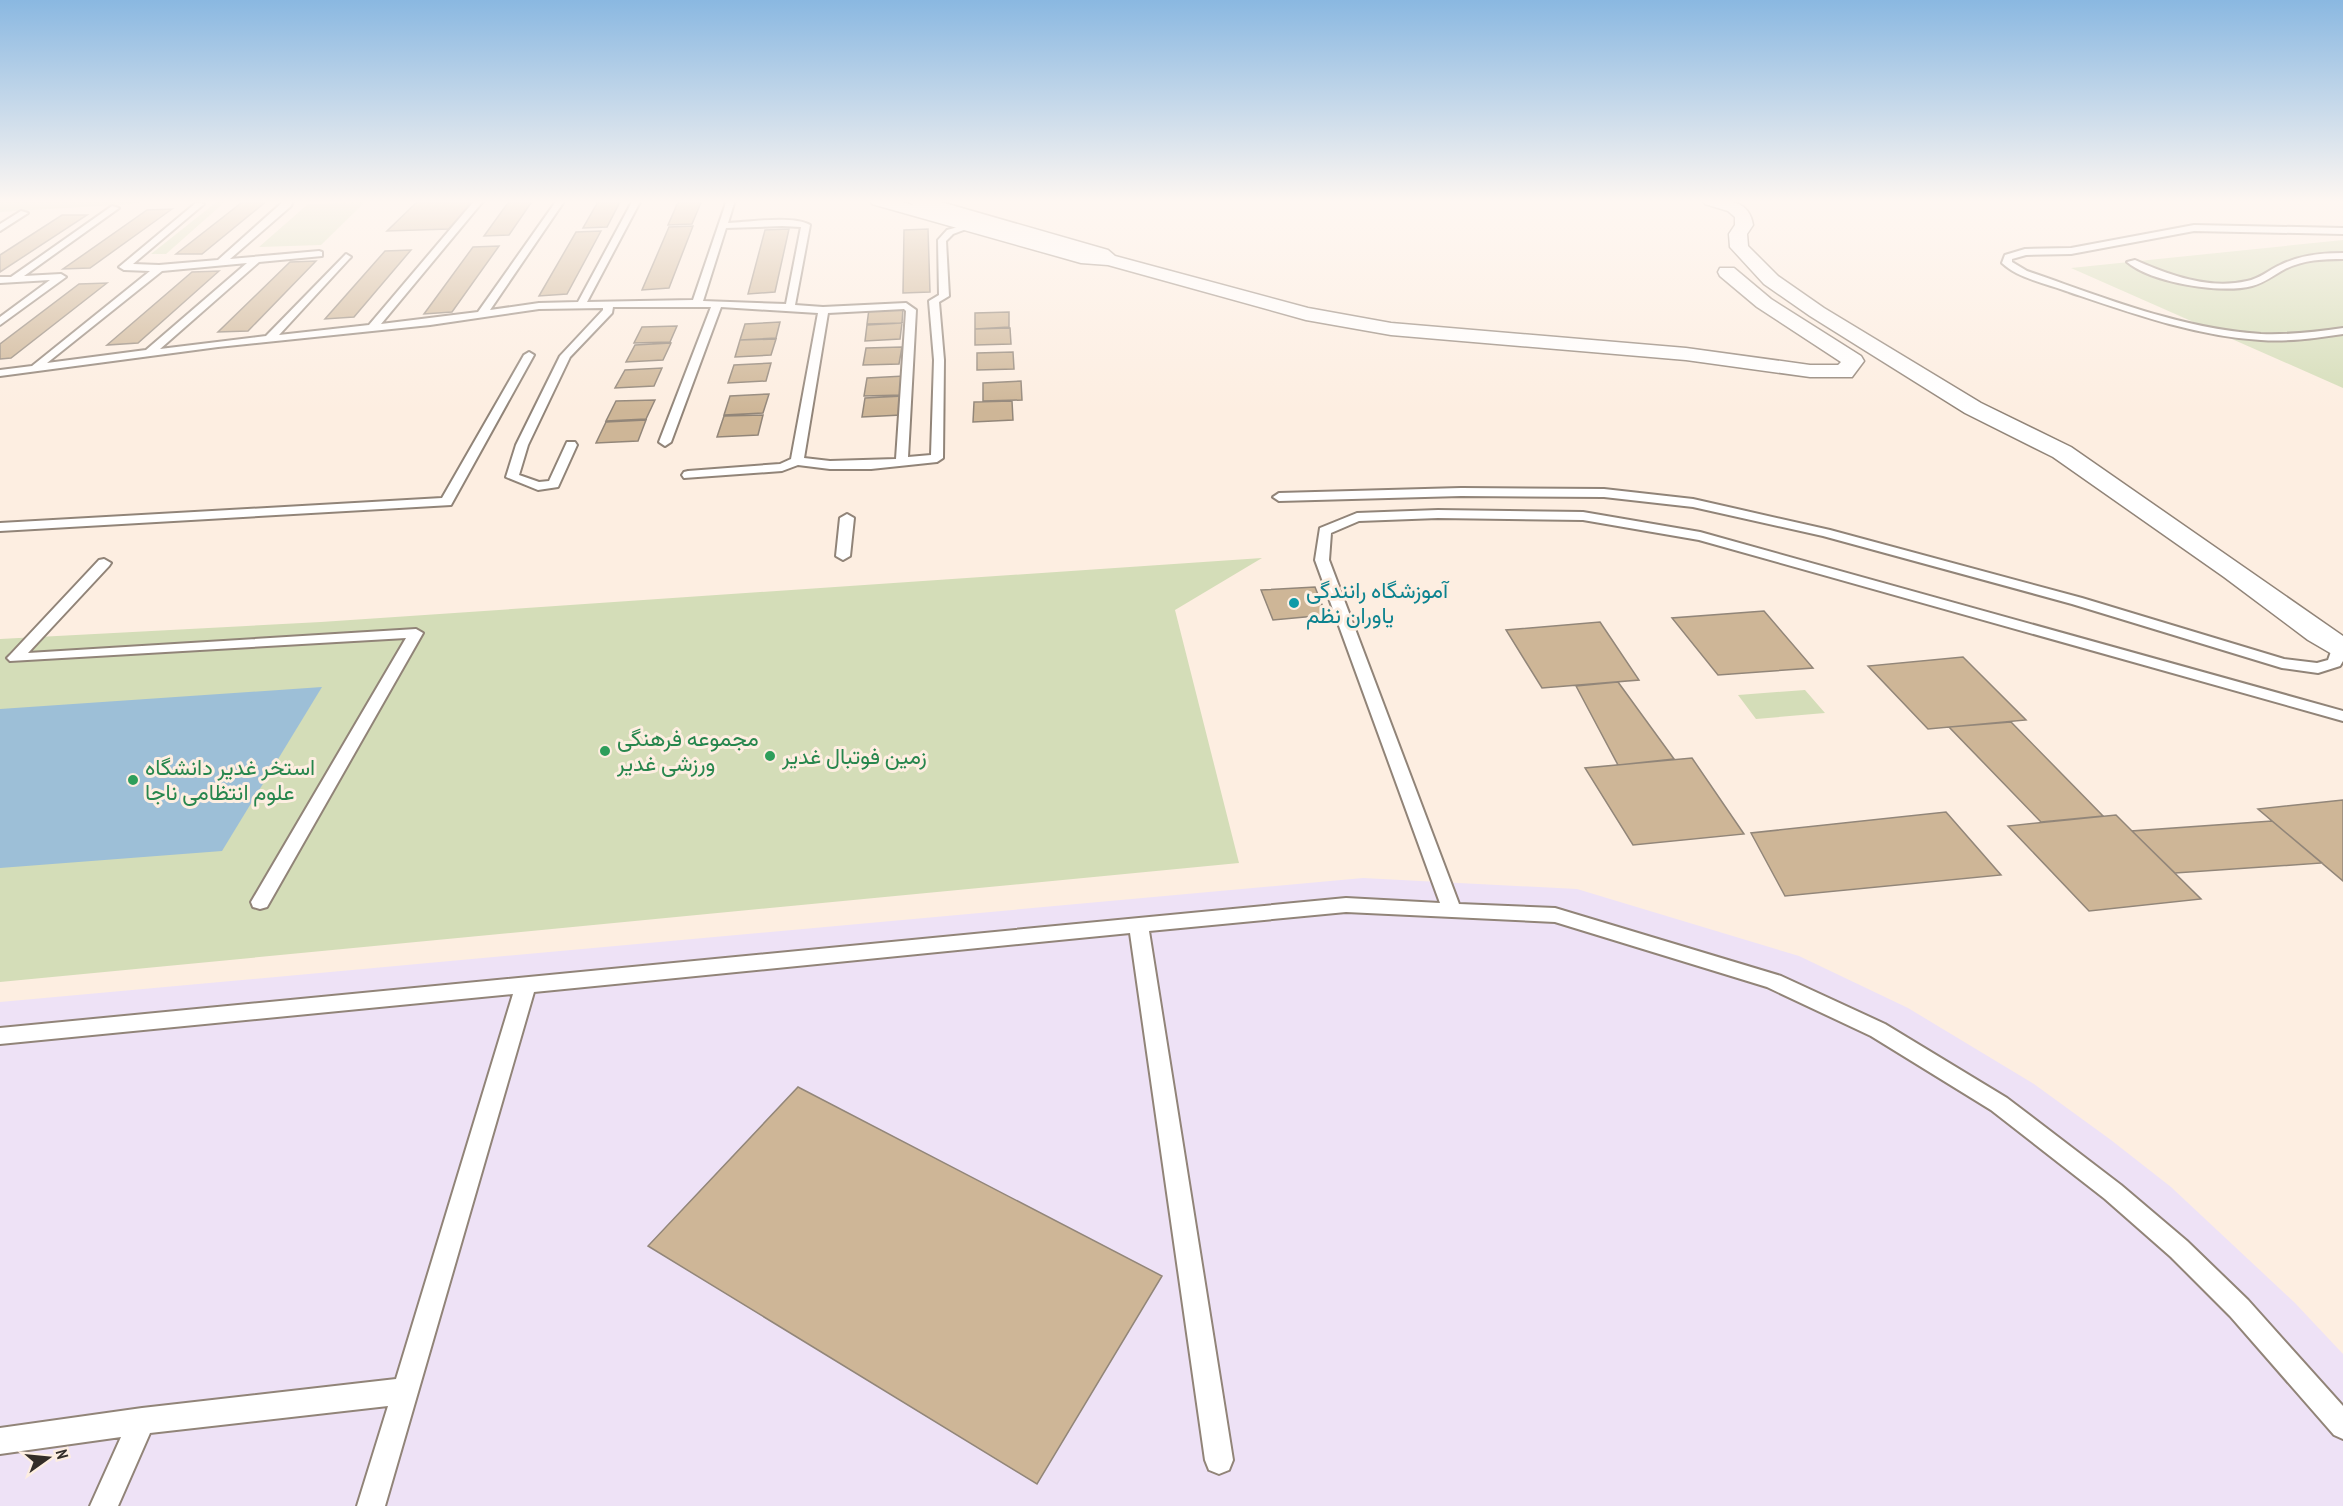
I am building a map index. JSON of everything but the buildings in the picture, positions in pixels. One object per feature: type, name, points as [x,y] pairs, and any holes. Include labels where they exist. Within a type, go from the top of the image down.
[{"type":"street","points":[[1143,270],[1306,314],[1391,329],[1686,354],[1810,371],[1844,372],[1853,362],[1764,303],[1727,272]]},
{"type":"street","points":[[1762,270],[1771,280],[1817,312],[1973,408],[2062,452],[2234,571],[2318,634],[2341,647]]},
{"type":"lane","points":[[12,279],[25,270]]},
{"type":"lane","points":[[33,370],[156,270]]},
{"type":"lane","points":[[149,354],[244,270]]},
{"type":"lane","points":[[270,338],[334,270]]},
{"type":"lane","points":[[373,327],[421,270]]},
{"type":"lane","points":[[482,314],[512,270]]},
{"type":"lane","points":[[581,305],[600,270]]},
{"type":"lane","points":[[697,303],[708,270]]},
{"type":"lane","points":[[790,307],[797,270]]},
{"type":"lane","points":[[688,475],[782,467],[797,461],[830,465],[871,465],[937,458],[939,360],[934,302],[944,296],[943,270]]},
{"type":"lane","points":[[2019,270],[2203,331],[2283,339],[2343,331]]},
{"type":"lane","points":[[2149,270],[2161,276],[2203,285],[2249,284],[2276,270]]},
{"type":"lane","points":[[0,280],[61,277],[0,322]]},
{"type":"lane","points":[[0,373],[270,338],[430,322],[538,306],[697,303],[823,310],[906,306],[911,310],[902,462]]},
{"type":"lane","points":[[571,445],[554,484],[538,486],[512,477],[522,445],[565,356],[608,311],[608,304]]},
{"type":"lane","points":[[665,442],[717,304]]},
{"type":"lane","points":[[797,461],[823,310]]},
{"type":"lane","points":[[0,527],[446,502],[529,355]]},
{"type":"lane","points":[[1279,497],[1461,492],[1604,493],[1693,502],[1825,533],[2077,601],[2282,663],[2318,668],[2335,663],[2341,647]]},
{"type":"lane","points":[[1452,910],[1322,560],[1325,531],[1357,517],[1438,514],[1583,516],[1700,536],[2343,716]]},
{"type":"lane","points":[[843,556],[847,518]]},
{"type":"lane","points":[[104,563],[15,658],[416,633],[260,902]]},
{"type":"lane","points":[[0,1036],[1346,905],[1555,915],[1774,981],[1878,1030],[1999,1104],[2113,1192],[2179,1249],[2239,1308],[2343,1426]]},
{"type":"lane","points":[[1138,925],[1219,1460]]},
{"type":"lane","points":[[371,1506],[526,985]]},
{"type":"lane","points":[[0,1442],[142,1421],[405,1391]]},
{"type":"lane","points":[[104,1506],[142,1421]]},
{"type":"shaded area","points":[[1363,878],[1577,889],[1799,956],[1908,1008],[2034,1084],[2171,1187],[2295,1303],[2343,1354],[2343,1506],[0,1506],[0,1002]]},
{"type":"green space","points":[[2076,270],[2343,270],[2343,388]]},
{"type":"green space","name":"مجموعه فرهنگی ورزشی غدیر","points":[[1262,558],[1175,610],[1239,863],[0,982],[0,639],[321,622]]},
{"type":"green space","points":[[1805,690],[1825,713],[1756,719],[1738,695]]},
{"type":"water","name":"استخر غدیر دانشگاه علوم انتظامی ناجا","points":[[322,687],[222,851],[0,868],[0,709]]},
{"type":"place","name":"آموزشگاه رانندگی یاوران نظم","points":[[1294,603]]},
{"type":"place","name":"مجموعه فرهنگی ورزشی غدیر","points":[[605,751]]},
{"type":"place","name":"زمین فوتبال غدیر","points":[[770,756]]},
{"type":"place","name":"استخر غدیر دانشگاه علوم انتظامی ناجا","points":[[133,780]]}]
